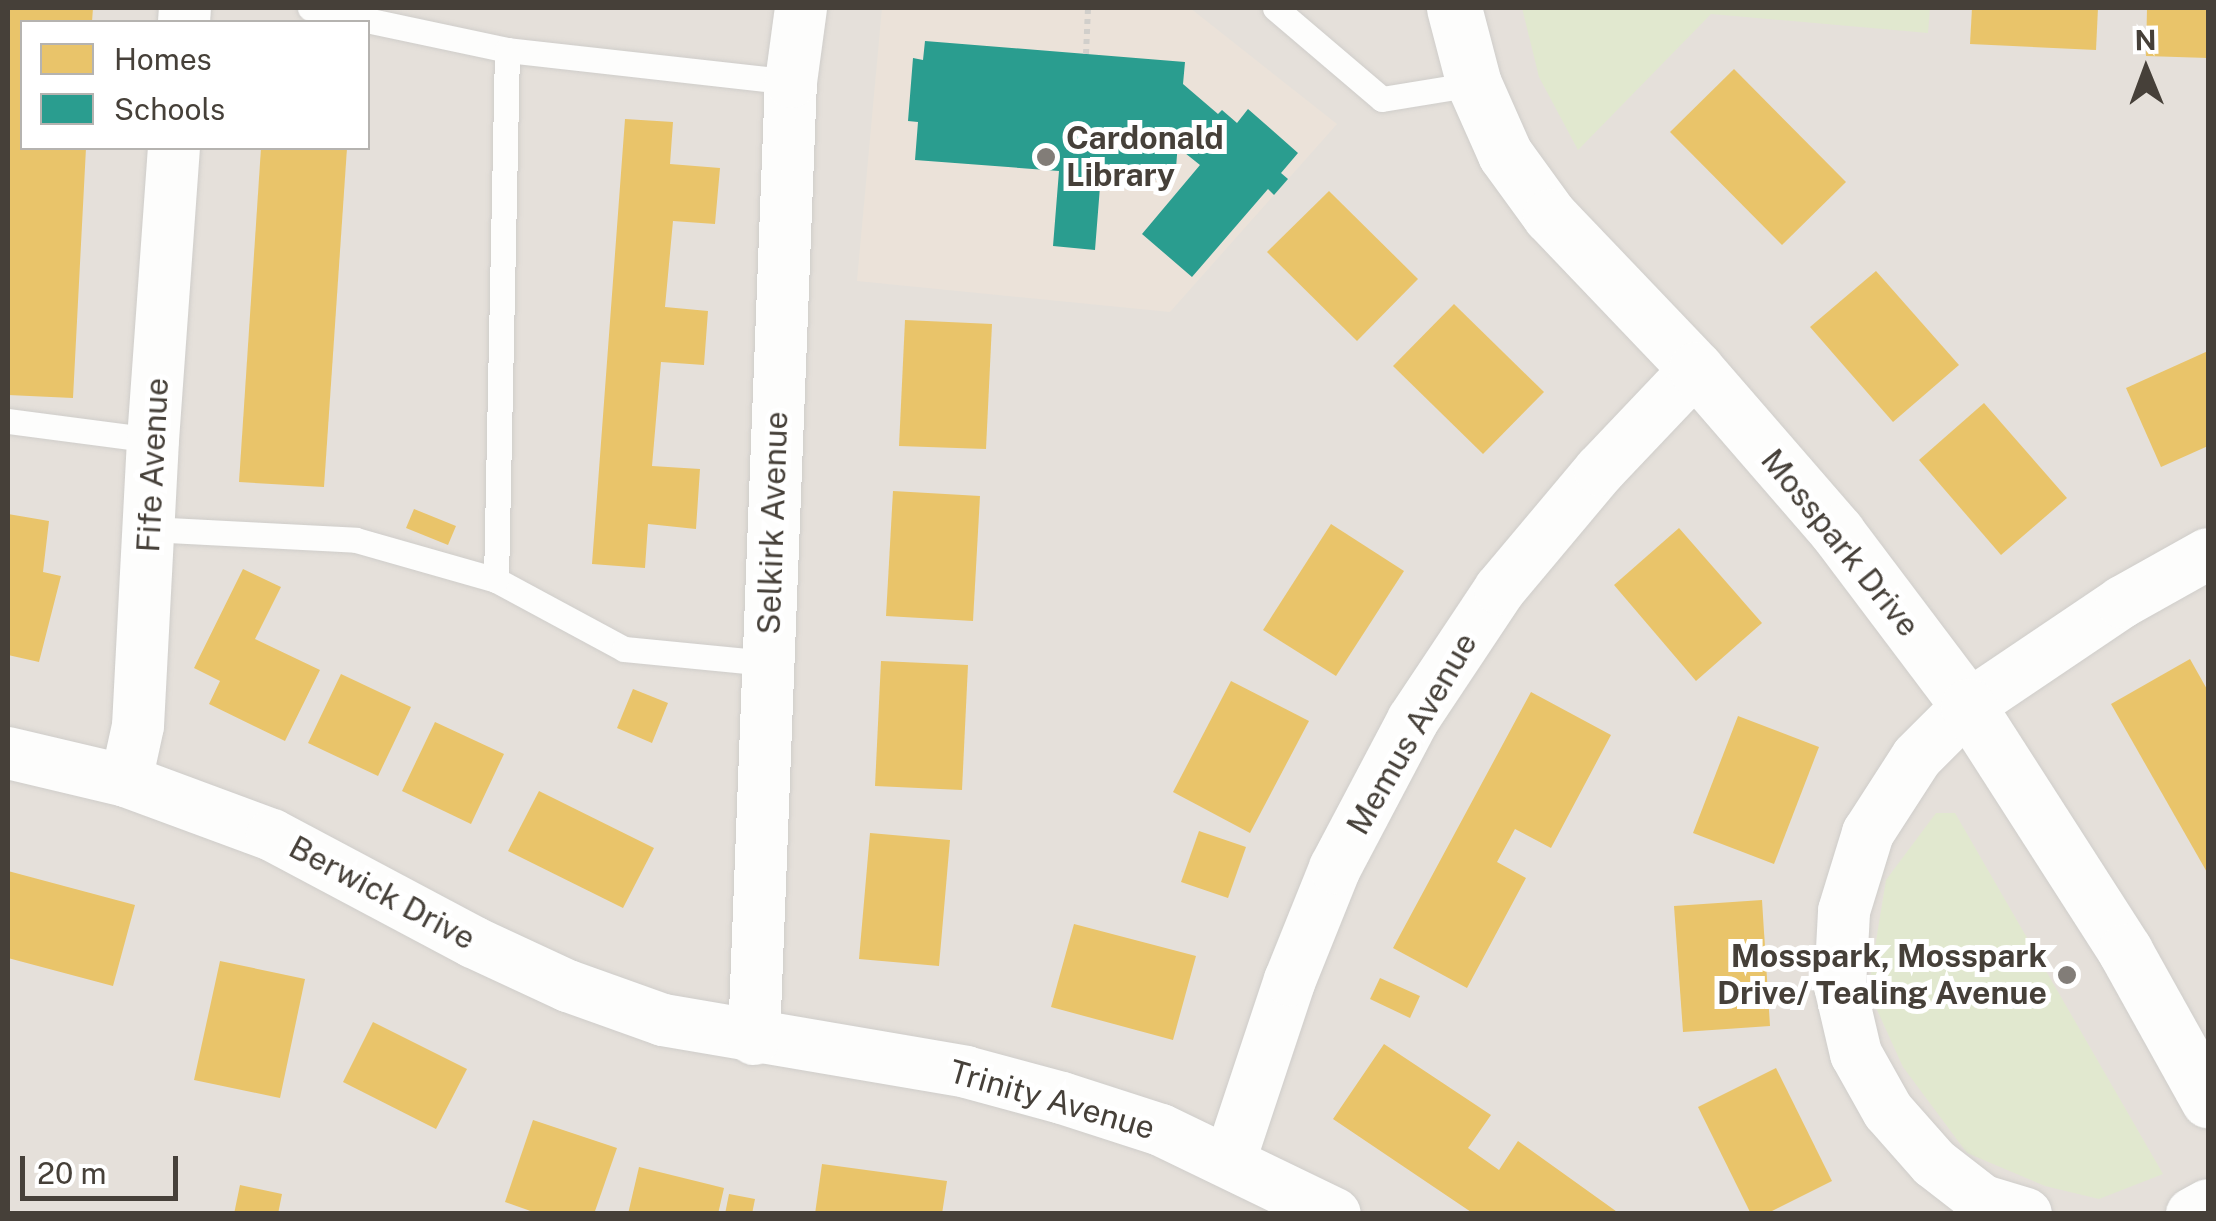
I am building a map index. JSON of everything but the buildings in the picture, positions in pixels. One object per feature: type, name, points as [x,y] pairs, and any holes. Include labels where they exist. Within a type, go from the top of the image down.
[{"type":"street","name":"Selkirk Avenue","points":[[754,1038],[792,82],[801,8]]},
{"type":"street","name":"Mosspark Drive","points":[[1454,8],[1474,84],[1505,154],[1550,216],[1696,369],[1837,532],[1968,706],[2125,951],[2208,1100]]},
{"type":"street","name":"Fife Avenue","points":[[126,780],[138,726],[152,440],[174,150]]},
{"type":"street","name":"Memus Avenue","points":[[1230,1160],[1290,980],[1335,868],[1414,720],[1500,589],[1600,470],[1696,369]]},
{"type":"street","points":[[2026,1214],[1983,1202],[1934,1163],[1888,1112],[1856,1054],[1840,986],[1844,911],[1868,833],[1917,757],[1968,706],[2122,602],[2208,554]]},
{"type":"street","name":"Berwick Drive","points":[[8,753],[126,780],[272,835],[473,942],[568,986],[664,1020],[754,1038]]},
{"type":"street","name":"Trinity Avenue","points":[[754,1038],[966,1072],[1161,1130],[1335,1214]]},
{"type":"street","points":[[2192,1214],[2208,1205]]},
{"type":"lane","points":[[310,8],[367,20]]},
{"type":"lane","points":[[1275,8],[1382,99],[1474,84]]},
{"type":"lane","points":[[370,21],[508,50],[792,82]]},
{"type":"lane","points":[[496,580],[508,50]]},
{"type":"lane","points":[[8,421],[152,440]]},
{"type":"lane","points":[[149,530],[356,540],[496,580],[624,649],[767,663]]},
{"type":"path","points":[[1086,54],[1088,8]]},
{"type":"shaded area","points":[[8,8],[2208,8],[2208,1213],[8,1213]]},
{"type":"shaded area","points":[[882,8],[1190,8],[1337,124],[1170,312],[857,281]]},
{"type":"green space","points":[[1522,8],[1930,8],[1928,33],[1711,14],[1578,150],[1539,77]]},
{"type":"green space","points":[[1936,813],[1955,813],[2163,1174],[2099,1199],[2045,1186],[1967,1153],[1903,1067],[1868,990],[1886,880]]},
{"type":"place","name":"Cardonald Library","points":[[1046,157]]},
{"type":"place","name":"Mosspark, Mosspark Drive/ Tealing Avenue","points":[[2067,975]]}]
